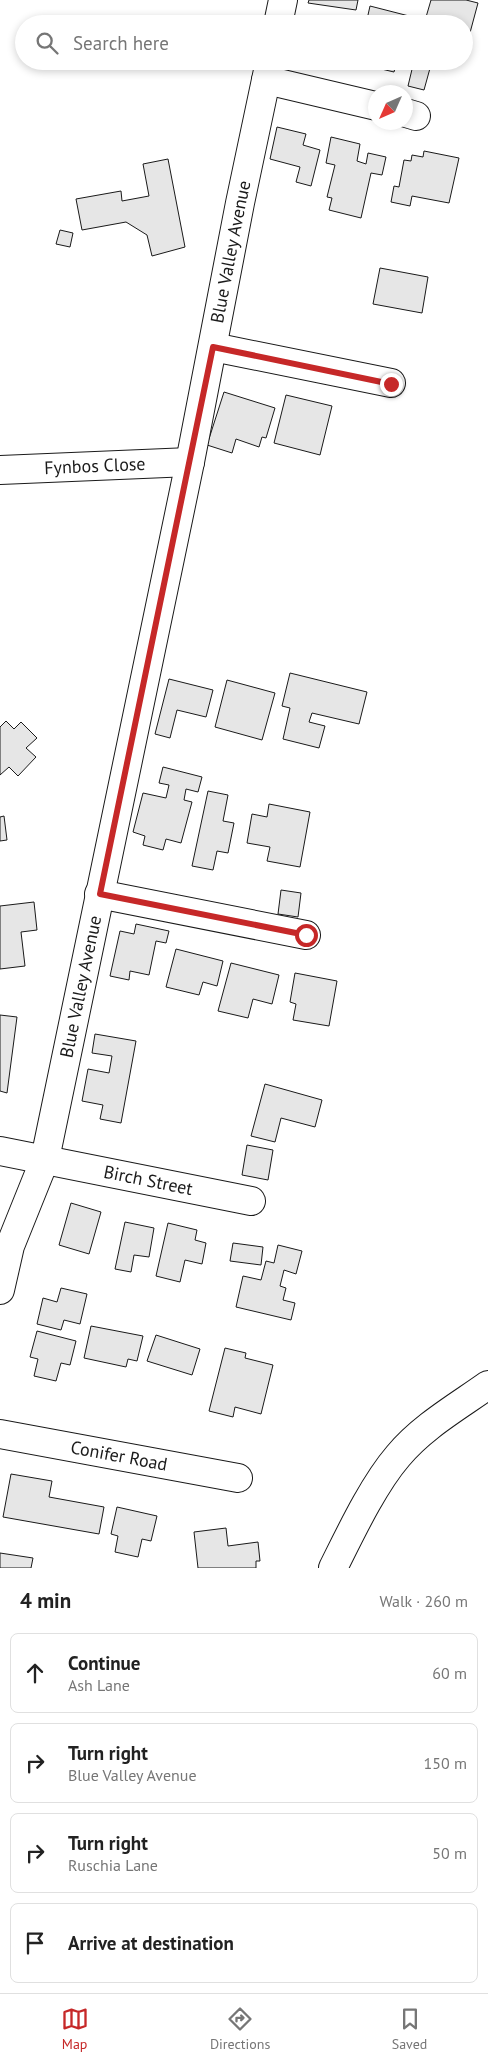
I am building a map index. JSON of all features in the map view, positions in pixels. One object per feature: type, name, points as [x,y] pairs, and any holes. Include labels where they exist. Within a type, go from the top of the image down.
[{"type":"street","points":[[280,15],[283,0]]},
{"type":"street","points":[[268,71],[368,103]]},
{"type":"street","name":"Blue Valley Avenue","points":[[0,1290],[10,1246],[45,1160],[190,462],[268,71]]},
{"type":"street","points":[[213,347],[391,384]]},
{"type":"street","name":"Fynbos Close","points":[[0,470],[190,462]]},
{"type":"street","points":[[100,894],[306,935]]},
{"type":"street","name":"Birch Street","points":[[0,1151],[251,1202]]},
{"type":"street","points":[[333,1568],[382,1479],[399,1455],[441,1418],[488,1386]]},
{"type":"street","name":"Conifer Road","points":[[0,1434],[238,1478]]},
{"type":"building","points":[[309,0],[358,0],[356,10],[308,3]]},
{"type":"building","points":[[431,0],[466,0],[478,3],[473,22],[473,15],[427,15]]},
{"type":"building","points":[[370,6],[405,15],[368,15]]},
{"type":"building","points":[[412,70],[430,70],[424,90],[408,85]]},
{"type":"building","points":[[277,127],[306,134],[303,145],[320,150],[311,186],[296,182],[300,167],[270,159]]},
{"type":"building","points":[[331,137],[360,144],[357,161],[366,164],[368,153],[386,157],[382,175],[371,173],[361,218],[329,210],[332,198],[327,197],[335,165],[326,163]]},
{"type":"building","points":[[424,151],[459,158],[449,203],[412,196],[410,206],[391,202],[394,186],[399,187],[404,160],[411,161],[412,155],[423,157]]},
{"type":"building","points":[[168,159],[185,247],[152,256],[147,235],[126,222],[82,230],[76,199],[121,191],[122,201],[149,196],[143,164]]},
{"type":"building","points":[[60,230],[73,233],[70,247],[56,244]]},
{"type":"building","points":[[380,268],[428,277],[422,313],[373,304]]},
{"type":"building","points":[[224,392],[275,408],[266,438],[262,437],[259,447],[236,439],[232,453],[207,445]]},
{"type":"building","points":[[286,395],[332,406],[320,455],[274,443]]},
{"type":"building","points":[[290,673],[367,692],[359,724],[312,713],[309,722],[325,726],[319,748],[283,739],[290,708],[282,706]]},
{"type":"building","points":[[169,679],[213,690],[206,717],[177,710],[170,738],[155,734]]},
{"type":"building","points":[[227,680],[275,693],[262,740],[215,727]]},
{"type":"building","points":[[6,721],[14,729],[21,722],[37,738],[26,748],[36,757],[18,776],[9,767],[0,775],[0,727]]},
{"type":"building","points":[[163,767],[202,777],[198,792],[186,789],[184,800],[192,802],[181,843],[166,839],[163,850],[143,845],[145,836],[133,832],[143,793],[166,798],[169,785],[159,783]]},
{"type":"building","points":[[208,791],[228,795],[223,821],[234,823],[228,853],[217,851],[213,870],[192,866]]},
{"type":"building","points":[[269,804],[310,812],[300,867],[267,861],[270,847],[247,843],[252,814],[267,817]]},
{"type":"building","points":[[4,816],[7,840],[0,841],[0,817]]},
{"type":"building","points":[[281,890],[301,893],[298,917],[278,914]]},
{"type":"building","points":[[34,902],[37,930],[21,932],[25,966],[0,969],[0,906]]},
{"type":"building","points":[[136,924],[169,931],[166,943],[156,941],[149,975],[130,971],[129,980],[110,976],[120,931],[134,934]]},
{"type":"building","points":[[176,949],[223,961],[217,986],[203,982],[199,995],[166,987]]},
{"type":"building","points":[[231,963],[279,975],[272,1004],[253,999],[248,1018],[218,1011]]},
{"type":"building","points":[[295,973],[337,981],[329,1026],[293,1020],[296,1004],[290,1002]]},
{"type":"building","points":[[0,1015],[17,1017],[7,1093],[0,1091]]},
{"type":"building","points":[[95,1034],[136,1041],[121,1123],[100,1119],[103,1105],[82,1101],[88,1069],[109,1073],[112,1056],[92,1053]]},
{"type":"building","points":[[265,1084],[322,1100],[315,1127],[281,1118],[275,1142],[251,1136]]},
{"type":"building","points":[[247,1145],[273,1150],[268,1180],[242,1175]]},
{"type":"building","points":[[71,1203],[101,1212],[89,1254],[59,1245]]},
{"type":"building","points":[[125,1222],[154,1228],[149,1257],[134,1255],[131,1272],[115,1269]]},
{"type":"building","points":[[168,1223],[197,1230],[195,1240],[206,1243],[202,1264],[185,1260],[180,1282],[156,1276]]},
{"type":"building","points":[[233,1243],[263,1247],[261,1265],[230,1261]]},
{"type":"building","points":[[278,1245],[302,1251],[296,1274],[284,1270],[280,1286],[286,1288],[283,1300],[295,1303],[291,1320],[236,1307],[243,1276],[261,1280],[266,1261],[274,1263]]},
{"type":"building","points":[[61,1288],[87,1294],[80,1324],[64,1320],[61,1330],[37,1324],[43,1298],[57,1302]]},
{"type":"building","points":[[91,1326],[143,1336],[137,1361],[128,1359],[126,1367],[84,1358]]},
{"type":"building","points":[[37,1331],[76,1341],[70,1365],[61,1363],[56,1381],[34,1376],[38,1359],[30,1357]]},
{"type":"building","points":[[156,1335],[200,1349],[192,1375],[147,1361]]},
{"type":"building","points":[[225,1348],[246,1353],[245,1358],[273,1365],[261,1414],[235,1407],[233,1417],[209,1411]]},
{"type":"building","points":[[11,1474],[52,1481],[49,1497],[104,1507],[99,1534],[3,1517]]},
{"type":"building","points":[[117,1507],[157,1516],[151,1541],[142,1539],[138,1557],[115,1552],[118,1536],[111,1534]]},
{"type":"building","points":[[226,1528],[228,1546],[258,1542],[260,1561],[256,1561],[256,1568],[198,1568],[194,1532]]},
{"type":"building","points":[[0,1553],[33,1558],[31,1568],[0,1568]]},
{"type":"route","points":[[306,935],[100,894],[213,347],[391,384]]}]
